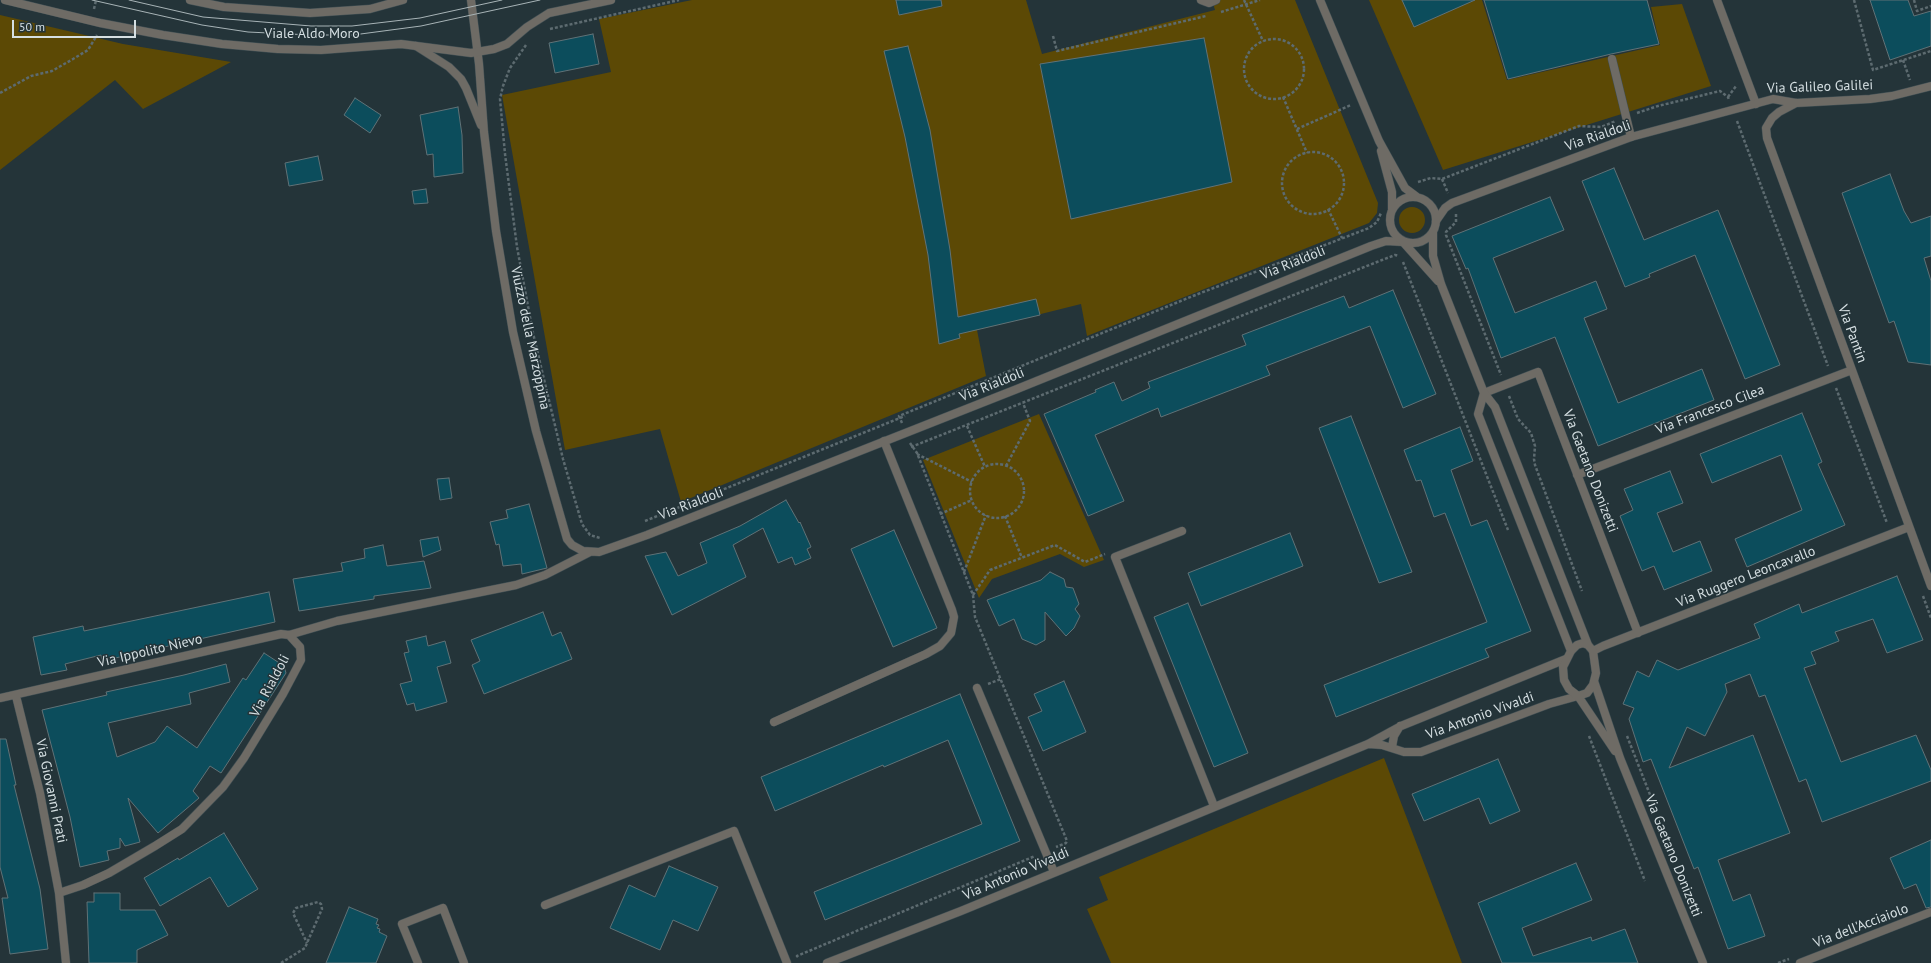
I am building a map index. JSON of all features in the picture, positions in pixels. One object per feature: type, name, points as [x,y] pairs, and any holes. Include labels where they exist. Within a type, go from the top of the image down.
[{"type":"street","name":"Viale Aldo Moro","points":[[4,0],[100,23],[222,44],[278,49],[321,50],[401,44],[459,52],[478,52],[507,44],[527,27],[549,13],[611,0]]},
{"type":"street","name":"Viale Aldo Moro","points":[[190,0],[224,7],[254,10],[329,13],[370,9],[403,0]]},
{"type":"street","name":"Viuzzo della Marzoppina","points":[[471,0],[478,52],[484,132],[496,231],[513,332],[536,431],[567,539],[572,545],[583,551],[590,552]]},
{"type":"street","points":[[1201,0],[1209,3],[1216,0]]},
{"type":"street","points":[[1320,0],[1379,141],[1392,192],[1390,226],[1396,237],[1403,242],[1441,284]]},
{"type":"street","points":[[1718,0],[1756,104]]},
{"type":"street","name":"Viuzzo della Marzoppina","points":[[415,45],[449,67],[461,79],[484,132]]},
{"type":"street","points":[[1612,59],[1631,137]]},
{"type":"street","name":"Via Galileo Galilei","points":[[1756,104],[1777,99],[1796,103],[1881,98],[1914,92],[1931,86]]},
{"type":"street","name":"Via Pantin","points":[[1796,103],[1776,114],[1767,125],[1766,134],[1931,586]]},
{"type":"street","name":"Via Rialdoli","points":[[59,893],[83,885],[109,873],[161,843],[190,821],[223,787],[244,758],[283,694],[301,660],[300,647],[289,635],[337,621],[516,585],[545,575],[590,552],[608,549],[640,537],[906,433],[1371,246],[1386,241],[1412,244],[1420,242],[1428,238],[1433,232],[1436,221],[1445,208],[1452,203],[1631,137],[1756,104]]},
{"type":"street","points":[[1379,141],[1405,188],[1430,204],[1435,212],[1436,221]]},
{"type":"street","points":[[1392,209],[1402,200],[1417,197]]},
{"type":"street","points":[[1433,232],[1433,256],[1441,284],[1484,393],[1495,407],[1588,645],[1593,651]]},
{"type":"street","name":"Via Francesco Cilea","points":[[1577,475],[1852,370]]},
{"type":"street","name":"Via Gaetano Donizetti","points":[[1484,393],[1538,372],[1638,633]]},
{"type":"street","points":[[1484,393],[1478,414],[1570,651],[1577,645],[1583,643],[1588,645]]},
{"type":"street","points":[[774,722],[926,654],[940,646],[951,633],[954,617],[952,610],[884,441]]},
{"type":"street","name":"Via Ruggero Leoncavallo","points":[[1593,651],[1909,527]]},
{"type":"street","points":[[1182,531],[1115,556],[1214,806]]},
{"type":"street","name":"Via Ippolito Nievo","points":[[0,698],[16,696],[281,634],[289,635]]},
{"type":"street","name":"Via Gaetano Donizetti","points":[[1570,651],[1563,667],[1564,680],[1569,689],[1578,696],[1620,758]]},
{"type":"street","name":"Via Gaetano Donizetti","points":[[1593,651],[1596,663],[1594,681],[1620,758],[1703,963]]},
{"type":"street","name":"Via Antonio Vivaldi","points":[[827,963],[961,911],[1368,744],[1401,726],[1566,659]]},
{"type":"street","points":[[1578,696],[1587,694],[1594,681]]},
{"type":"street","points":[[977,688],[1054,872]]},
{"type":"street","name":"Via Giovanni Prati","points":[[16,696],[40,793],[59,893]]},
{"type":"street","name":"Via Antonio Vivaldi","points":[[1368,744],[1392,747],[1404,752],[1421,752],[1549,704],[1578,696]]},
{"type":"street","points":[[1392,747],[1394,736],[1401,726]]},
{"type":"street","points":[[545,905],[734,831],[788,963]]},
{"type":"street","points":[[59,893],[66,963]]},
{"type":"street","points":[[418,963],[402,924],[443,908],[464,963]]},
{"type":"street","name":"Via dell'Acciaiolo","points":[[1800,963],[1931,912]]},
{"type":"path","points":[[543,32],[561,25],[679,0]]},
{"type":"path","points":[[1244,0],[1263,41]]},
{"type":"path","points":[[1215,13],[1260,0]]},
{"type":"path","points":[[1854,0],[1873,70],[1931,51]]},
{"type":"path","points":[[1914,0],[1918,11],[1931,6]]},
{"type":"path","points":[[1053,36],[1057,51],[1208,15]]},
{"type":"path","points":[[0,93],[31,76],[52,71],[73,59],[88,50],[97,35]]},
{"type":"path","points":[[1282,40],[1297,50],[1302,59],[1304,68],[1302,78],[1298,86],[1291,93],[1283,97],[1273,98],[1263,96],[1254,91],[1248,83],[1245,74],[1245,64],[1248,54],[1254,46],[1263,41],[1282,40]]},
{"type":"path","points":[[529,42],[510,68],[500,99],[505,154],[518,248],[542,376],[578,509],[587,532],[594,537],[604,537]]},
{"type":"path","points":[[1903,60],[1914,92]]},
{"type":"path","points":[[1634,114],[1658,106],[1720,91],[1728,97],[1891,534]]},
{"type":"path","points":[[1283,97],[1307,153]]},
{"type":"path","points":[[1296,129],[1363,100]]},
{"type":"path","points":[[1426,180],[1442,179],[1580,126],[1601,127],[1620,119]]},
{"type":"path","points":[[1319,152],[1329,156],[1337,162],[1342,171],[1344,181],[1343,192],[1338,201],[1328,210],[1312,214],[1293,206],[1287,199],[1283,190],[1285,170],[1291,162],[1299,156],[1307,153],[1319,152]]},
{"type":"path","points":[[1442,179],[1447,192]]},
{"type":"path","points":[[900,418],[899,416],[1193,296],[1374,225],[1379,219],[1381,208]]},
{"type":"path","points":[[1328,210],[1342,238]]},
{"type":"path","points":[[1456,216],[1456,222],[1446,232],[1446,235],[1518,419],[1530,432],[1535,446],[1535,465],[1584,598]]},
{"type":"path","points":[[911,447],[1382,260],[1398,256],[1402,259],[1508,530]]},
{"type":"path","points":[[1006,466],[1030,421],[1023,403]]},
{"type":"path","points":[[641,522],[905,416]]},
{"type":"path","points":[[799,962],[797,956],[1045,852],[1066,843],[1067,841],[975,617],[973,595],[917,454],[911,447],[900,418]]},
{"type":"path","points":[[967,426],[985,467]]},
{"type":"path","points":[[917,454],[972,482]]},
{"type":"path","points":[[995,464],[1006,466],[1018,475],[1022,482],[1024,491],[1018,507],[1005,516],[995,517],[986,515],[979,510],[972,500],[970,491],[972,482],[979,470],[985,467],[995,464]]},
{"type":"path","points":[[940,514],[972,500]]},
{"type":"path","points":[[964,573],[986,515]]},
{"type":"path","points":[[1005,516],[1022,558]]},
{"type":"path","points":[[973,595],[990,570],[1055,545],[1085,562],[1109,553],[1115,556]]},
{"type":"path","points":[[1921,590],[1931,618]]},
{"type":"path","points":[[1587,729],[1645,881]]},
{"type":"path","points":[[1626,733],[1658,815]]},
{"type":"path","points":[[281,963],[302,951],[307,943],[322,909],[321,904],[318,902],[296,908],[293,913],[307,943]]},
{"type":"shaded area","points":[[692,0],[1026,0],[1042,54],[1215,10],[1212,0],[1295,0],[1378,203],[1377,213],[1369,223],[1087,336],[1081,304],[977,330],[986,376],[681,502],[660,429],[565,450],[502,95],[611,72],[599,19]]},
{"type":"shaded area","points":[[1369,0],[1482,0],[1507,80],[1660,45],[1651,7],[1682,4],[1711,86],[1443,170]]},
{"type":"shaded area","points":[[0,15],[123,44],[231,62],[143,109],[115,80],[0,170]]},
{"type":"shaded area","points":[[1412,207],[1421,211],[1425,220],[1421,229],[1412,233],[1403,229],[1399,220],[1403,211]]},
{"type":"shaded area","points":[[1039,414],[1104,560],[1084,567],[1060,554],[992,579],[979,598],[923,460]]},
{"type":"shaded area","points":[[1384,758],[1462,963],[1111,963],[1087,909],[1108,900],[1099,877]]},
{"type":"building","points":[[896,0],[941,0],[942,6],[899,15]]},
{"type":"building","points":[[1402,0],[1475,0],[1414,27]]},
{"type":"building","points":[[1484,0],[1647,0],[1659,44],[1508,79]]},
{"type":"building","points":[[1870,0],[1908,0],[1914,16],[1931,11],[1931,46],[1890,60]]},
{"type":"building","points":[[593,34],[599,64],[555,73],[549,43]]},
{"type":"building","points":[[1204,38],[1232,182],[1071,219],[1040,64]]},
{"type":"building","points":[[908,46],[930,130],[950,250],[958,317],[1036,299],[1040,315],[959,334],[960,338],[939,344],[928,255],[905,137],[884,51]]},
{"type":"building","points":[[355,98],[381,115],[370,133],[344,115]]},
{"type":"building","points":[[458,107],[462,135],[463,173],[434,177],[433,154],[427,155],[420,115]]},
{"type":"building","points":[[318,156],[323,180],[289,186],[285,163]]},
{"type":"building","points":[[1614,168],[1644,240],[1718,210],[1780,365],[1745,379],[1695,255],[1649,274],[1650,277],[1625,287],[1582,181]]},
{"type":"building","points":[[1890,174],[1904,211],[1911,223],[1931,216],[1931,256],[1924,258],[1931,281],[1931,365],[1908,362],[1894,321],[1889,323],[1842,193]]},
{"type":"building","points":[[426,189],[428,203],[414,204],[412,191]]},
{"type":"building","points":[[1550,197],[1564,230],[1493,258],[1515,313],[1596,281],[1607,309],[1584,318],[1618,403],[1702,369],[1714,400],[1598,446],[1555,337],[1501,358],[1468,268],[1466,269],[1452,236]]},
{"type":"building","points":[[1393,290],[1436,394],[1403,408],[1370,326],[1266,366],[1270,375],[1161,417],[1158,408],[1095,435],[1124,501],[1088,516],[1044,414],[1096,392],[1095,390],[1114,382],[1122,401],[1150,388],[1148,382],[1246,345],[1242,335],[1344,296],[1349,308]]},
{"type":"building","points":[[1802,413],[1822,462],[1818,464],[1845,525],[1747,567],[1735,539],[1802,510],[1781,455],[1712,483],[1700,454]]},
{"type":"building","points":[[1351,416],[1412,572],[1379,583],[1319,428]]},
{"type":"building","points":[[1460,427],[1473,461],[1451,470],[1471,526],[1487,520],[1531,631],[1485,649],[1489,657],[1336,717],[1324,685],[1487,622],[1445,513],[1434,517],[1421,480],[1416,481],[1404,450]]},
{"type":"building","points":[[1670,471],[1683,503],[1657,513],[1673,552],[1700,541],[1712,571],[1664,590],[1654,566],[1642,571],[1620,516],[1633,510],[1624,489]]},
{"type":"building","points":[[449,478],[452,498],[440,500],[437,479]]},
{"type":"building","points":[[786,500],[799,523],[800,522],[811,547],[807,549],[811,558],[795,565],[792,557],[778,563],[763,528],[733,545],[746,577],[672,615],[645,556],[666,552],[678,576],[707,563],[700,543],[740,526]]},
{"type":"building","points":[[529,504],[547,568],[522,574],[521,564],[503,566],[499,544],[496,545],[490,522],[508,518],[506,510]]},
{"type":"building","points":[[894,530],[937,628],[893,647],[851,549]]},
{"type":"building","points":[[1290,533],[1303,566],[1201,606],[1188,573]]},
{"type":"building","points":[[438,537],[441,550],[423,557],[420,540]]},
{"type":"building","points":[[383,545],[387,566],[424,561],[431,588],[374,596],[374,599],[299,611],[293,579],[343,571],[341,563],[365,558],[364,549]]},
{"type":"building","points":[[1050,572],[1064,579],[1066,587],[1073,588],[1079,604],[1075,609],[1080,616],[1074,628],[1066,636],[1045,612],[1045,640],[1036,645],[1022,639],[1014,619],[999,626],[987,600],[1041,580]]},
{"type":"building","points":[[1897,576],[1923,640],[1887,653],[1873,619],[1835,632],[1839,641],[1811,652],[1816,664],[1804,668],[1841,762],[1916,735],[1931,770],[1931,781],[1822,822],[1806,779],[1799,782],[1765,695],[1759,697],[1750,674],[1725,684],[1727,692],[1705,736],[1687,727],[1669,768],[1753,735],[1790,833],[1718,860],[1733,901],[1750,894],[1765,936],[1728,949],[1698,867],[1694,869],[1651,759],[1643,762],[1629,719],[1634,708],[1623,704],[1637,671],[1649,677],[1657,660],[1678,670],[1760,638],[1754,624],[1799,604],[1802,613]]},
{"type":"building","points":[[269,592],[275,622],[102,661],[101,655],[65,664],[67,670],[41,675],[33,637],[83,626],[84,631]]},
{"type":"building","points":[[1188,603],[1248,753],[1214,767],[1154,617]]},
{"type":"building","points":[[543,612],[552,636],[561,632],[572,659],[484,694],[472,665],[480,661],[471,640]]},
{"type":"building","points":[[426,636],[428,646],[445,641],[451,663],[437,667],[447,702],[416,711],[414,703],[407,705],[400,684],[412,681],[404,653],[409,652],[406,641]]},
{"type":"building","points":[[264,653],[284,666],[286,673],[221,773],[210,766],[193,791],[199,798],[158,833],[128,798],[140,842],[125,846],[120,838],[120,848],[107,851],[109,860],[80,867],[70,817],[42,710],[107,695],[106,692],[226,664],[230,682],[189,693],[191,704],[108,723],[117,757],[155,742],[167,726],[197,748],[243,678],[246,680]]},
{"type":"building","points":[[1064,681],[1086,732],[1043,751],[1028,717],[1042,711],[1034,694]]},
{"type":"building","points":[[960,694],[1020,841],[825,920],[814,892],[982,824],[948,740],[884,767],[883,765],[775,811],[761,777]]},
{"type":"building","points":[[0,739],[6,739],[16,785],[14,785],[40,889],[48,949],[10,954],[2,898],[8,898],[0,867]]},
{"type":"building","points":[[1498,759],[1520,811],[1490,824],[1479,798],[1424,821],[1412,794]]},
{"type":"building","points":[[224,833],[258,889],[228,907],[210,877],[160,906],[144,878],[178,858],[179,860]]},
{"type":"building","points":[[1931,840],[1931,907],[1926,908],[1916,884],[1904,889],[1890,858]]},
{"type":"building","points":[[1576,863],[1592,900],[1522,928],[1533,956],[1591,937],[1592,941],[1625,929],[1638,963],[1502,963],[1478,903]]},
{"type":"building","points":[[669,866],[718,887],[698,931],[673,920],[660,950],[610,928],[629,885],[655,897]]},
{"type":"building","points":[[94,893],[120,893],[120,910],[155,910],[168,935],[137,950],[137,963],[89,963],[87,902],[94,902]]},
{"type":"building","points":[[349,907],[378,919],[376,924],[379,925],[377,928],[380,929],[379,932],[387,936],[376,963],[326,963]]},
{"type":"tram line","points":[[92,0],[202,25],[248,32],[311,35],[353,35],[421,26],[540,0]]},
{"type":"tram line","points":[[129,0],[203,17],[311,26],[352,26],[420,18],[502,0]]}]
